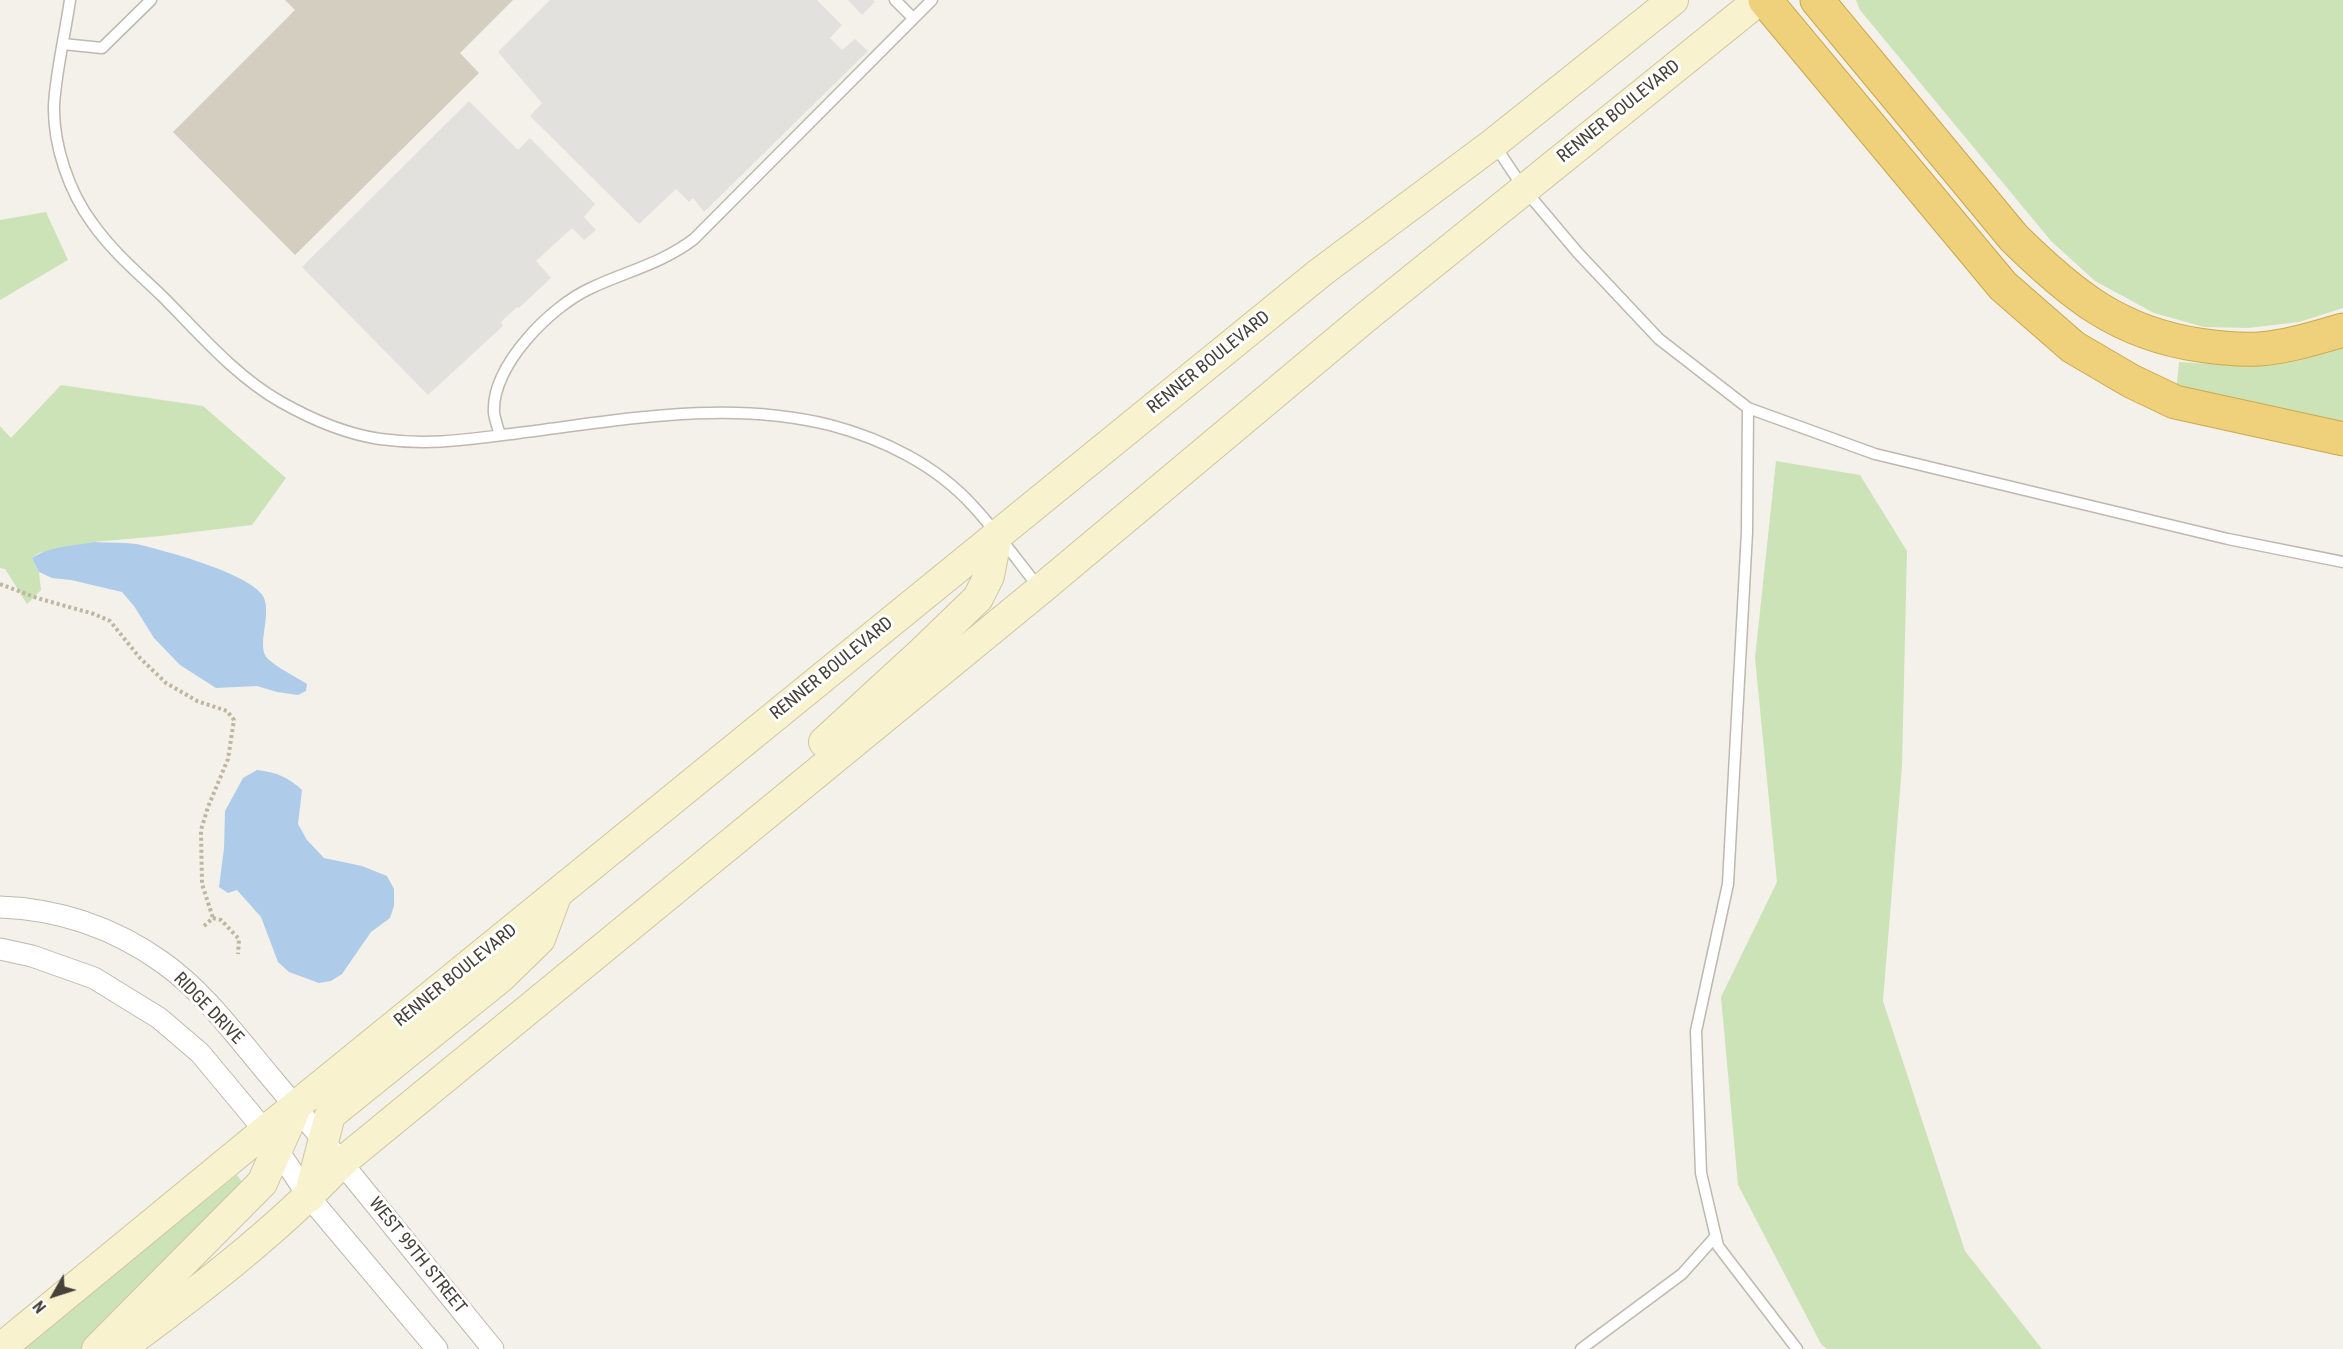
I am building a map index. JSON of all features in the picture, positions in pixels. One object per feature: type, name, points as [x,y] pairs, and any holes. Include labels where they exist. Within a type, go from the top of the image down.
[{"type":"highway","points":[[1764,0],[2003,286],[2073,347],[2131,381],[2175,402],[2343,439]]},
{"type":"highway","points":[[1817,0],[2013,238],[2047,271],[2091,305],[2121,322],[2155,336],[2222,348],[2259,349],[2291,344],[2343,330]]},
{"type":"main road","name":"RENNER BOULEVARD","points":[[0,1349],[271,1140],[296,1107],[1321,272],[1494,143],[1673,0]]},
{"type":"main road","name":"RENNER BOULEVARD","points":[[120,1349],[176,1307],[309,1197],[341,1163],[1041,589],[1356,324],[1759,0]]},
{"type":"main road","points":[[712,858],[809,756],[978,598],[989,576],[997,535]]},
{"type":"main road","points":[[309,1197],[330,1115],[501,977],[540,939],[557,894]]},
{"type":"main road","points":[[97,1349],[261,1183],[271,1140]]},
{"type":"street","name":"RIDGE DRIVE","points":[[0,907],[42,911],[86,923],[106,930],[135,945],[163,963],[190,985],[215,1012],[341,1163]]},
{"type":"street","name":"RIDGE DRIVE","points":[[0,949],[42,959],[94,978],[159,1018],[200,1053],[271,1140],[309,1197]]},
{"type":"street","name":"WEST 99TH STREET","points":[[341,1163],[493,1349]]},
{"type":"street","points":[[309,1197],[437,1349]]},
{"type":"lane","points":[[70,0],[54,106],[58,145],[72,188],[92,223],[114,248],[236,370],[278,400],[325,424],[378,438],[428,442],[465,441],[678,413],[752,412],[829,425],[892,446],[939,476],[972,505],[1041,589]]},
{"type":"lane","points":[[63,44],[102,48],[151,0]]},
{"type":"lane","points":[[895,0],[913,18]]},
{"type":"lane","points":[[500,435],[494,412],[497,390],[509,365],[535,329],[573,298],[593,287],[650,266],[694,239],[932,0]]},
{"type":"lane","points":[[1494,143],[1524,189],[1578,253],[1659,339],[1748,408],[1875,454],[2228,539],[2343,562]]},
{"type":"lane","points":[[1748,408],[1747,532],[1728,884],[1696,1031],[1701,1173],[1718,1246],[1797,1349]]},
{"type":"lane","points":[[1581,1349],[1682,1274],[1716,1236]]},
{"type":"path","points":[[0,584],[110,621],[140,658],[166,683],[197,701],[227,711],[234,720],[228,759],[201,830],[202,884],[213,918]]},
{"type":"path","points":[[204,926],[213,918]]},
{"type":"path","points":[[213,918],[221,920],[238,939],[238,954]]},
{"type":"green space","points":[[1856,0],[2343,0],[2343,308],[2299,322],[2248,328],[2204,327],[2154,313],[2095,281],[2051,241],[1860,10]]},
{"type":"green space","points":[[46,212],[68,260],[0,300],[0,220]]},
{"type":"green space","points":[[2343,344],[2343,432],[2176,393],[2179,362],[2243,366],[2290,361]]},
{"type":"green space","points":[[61,385],[203,406],[286,478],[252,525],[94,542],[39,553],[32,558],[39,572],[41,590],[27,604],[5,569],[0,568],[0,426],[11,438]]},
{"type":"green space","points":[[1776,461],[1860,475],[1907,551],[1902,766],[1883,1001],[1965,1251],[2042,1349],[1827,1349],[1821,1344],[1738,1185],[1721,997],[1777,882],[1755,658]]},
{"type":"green space","points":[[237,1175],[245,1186],[81,1349],[21,1349]]},
{"type":"shaded area","points":[[550,0],[817,0],[842,25],[830,38],[842,50],[855,39],[868,51],[704,212],[693,198],[689,202],[676,189],[639,224],[530,116],[542,103],[498,52]]},
{"type":"shaded area","points":[[848,0],[873,0],[875,2],[862,15]]},
{"type":"shaded area","points":[[469,101],[518,150],[530,138],[595,204],[584,217],[596,230],[584,240],[572,228],[536,261],[551,278],[501,322],[503,326],[428,395],[302,267]]},
{"type":"water","points":[[94,542],[136,544],[165,551],[224,571],[255,587],[266,603],[264,654],[277,666],[307,684],[306,691],[298,695],[257,686],[216,688],[180,665],[154,638],[134,606],[122,592],[52,578],[39,572],[32,558],[54,549]]},
{"type":"water","points":[[257,770],[281,776],[302,790],[298,824],[307,840],[324,858],[362,866],[387,876],[394,889],[394,906],[390,918],[371,932],[342,974],[331,981],[319,983],[289,972],[278,962],[261,917],[237,890],[228,893],[219,887],[224,848],[225,811],[243,778]]},
{"type":"building","points":[[285,0],[513,0],[460,53],[479,73],[295,255],[173,132],[295,10]]}]
